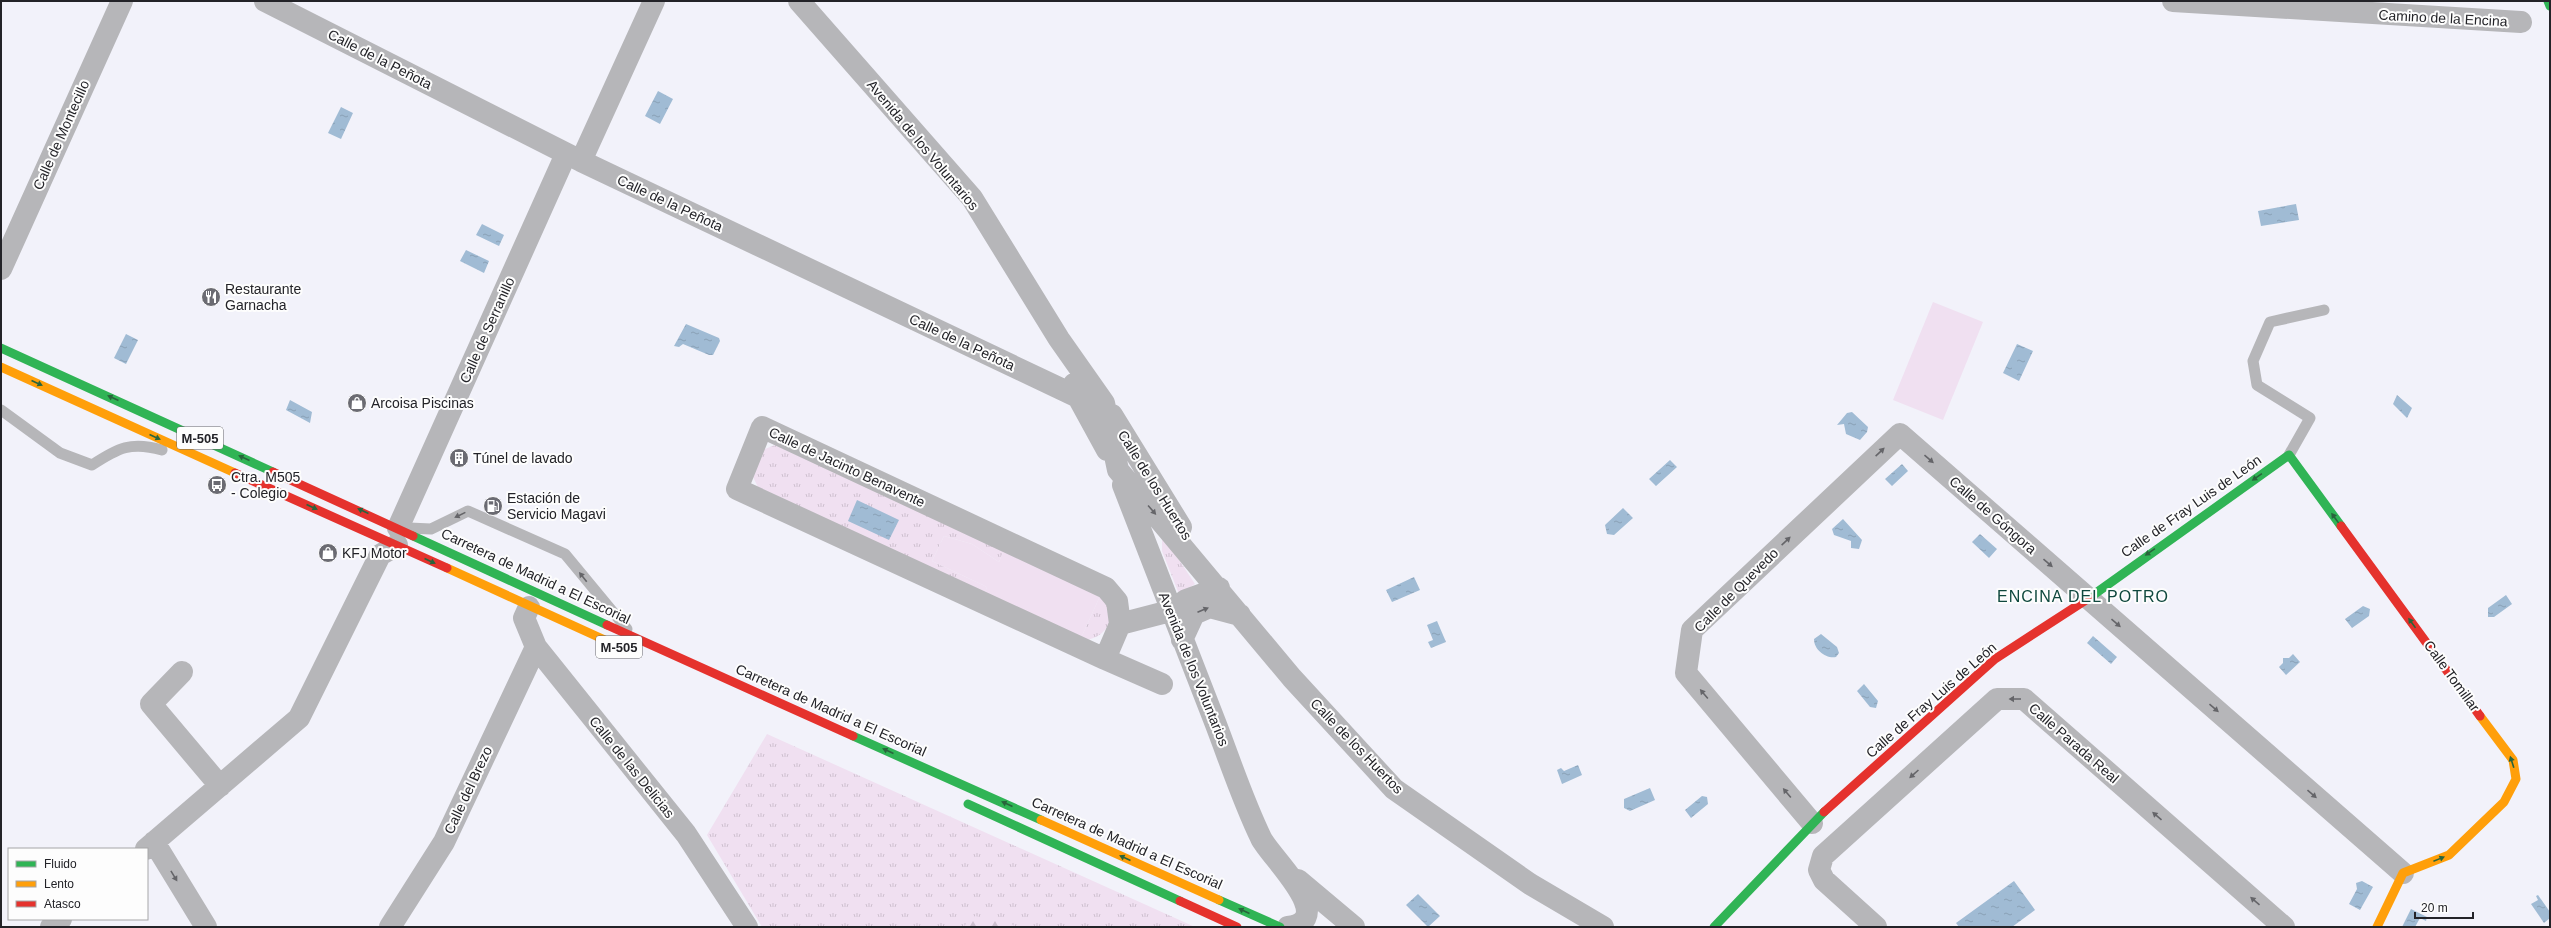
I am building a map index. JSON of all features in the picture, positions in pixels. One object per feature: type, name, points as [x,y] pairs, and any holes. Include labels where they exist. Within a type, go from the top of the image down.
[{"type":"main road","points":[[2548,1],[2550,6]]},
{"type":"main road","name":"Carretera de Madrid a El Escorial","points":[[1,348],[398,536],[529,607],[624,649]]},
{"type":"main road","name":"Carretera de Madrid a El Escorial","points":[[1,367],[226,469],[398,536],[636,638],[1280,927]]},
{"type":"main road","name":"Calle de Fray Luis de León","points":[[1714,927],[1812,823],[1995,659],[2073,609],[2087,597],[2288,455]]},
{"type":"main road","name":"Calle Tomillar","points":[[2288,455],[2513,760],[2516,779],[2504,802],[2449,855],[2403,873]]},
{"type":"main road","name":"Carretera de Madrid a El Escorial","points":[[960,800],[1237,927]]},
{"type":"main road","points":[[2377,927],[2403,873]]},
{"type":"street","name":"Calle de Montecillo","points":[[1,269],[122,1]]},
{"type":"street","name":"Calle de la Peñota","points":[[265,1],[573,157],[1078,398]]},
{"type":"street","name":"Calle de Serranillo","points":[[398,536],[573,157],[654,1]]},
{"type":"street","name":"Avenida de los Voluntarios","points":[[799,1],[972,198],[1059,339],[1104,403],[1118,470],[1170,611],[1261,839],[1301,892],[1307,906],[1305,920],[1300,924],[1288,927]]},
{"type":"street","name":"Camino de la Encina","points":[[2173,1],[2521,22]]},
{"type":"street","name":"Avenida de los Voluntarios","points":[[1059,339],[1078,398],[1118,470]]},
{"type":"street","name":"Calle de los Huertos","points":[[1104,403],[1219,588]]},
{"type":"street","name":"Calle de Jacinto Benavente","points":[[1120,624],[1117,600],[1106,588],[762,427],[737,489],[1162,684]]},
{"type":"street","name":"Calle de Góngora","points":[[1900,434],[2087,597]]},
{"type":"street","name":"Calle de Quevedo","points":[[1812,823],[1686,673],[1692,630],[1900,434]]},
{"type":"street","name":"Calle de los Huertos","points":[[1118,470],[1219,588],[1292,678],[1394,789],[1530,884],[1603,927]]},
{"type":"street","points":[[206,927],[150,846],[299,718],[380,555],[398,536]]},
{"type":"street","points":[[1105,659],[1120,624],[1170,611],[1186,600],[1219,588]]},
{"type":"street","points":[[2087,597],[2403,873]]},
{"type":"street","name":"Calle de las Delicias","points":[[529,607],[524,618],[536,647],[686,834],[747,927]]},
{"type":"street","points":[[1182,640],[1194,614],[1210,607],[1240,615]]},
{"type":"street","name":"Calle del Brezo","points":[[390,927],[444,842],[536,647]]},
{"type":"street","points":[[182,672],[151,704],[220,786]]},
{"type":"street","name":"Calle Parada Real","points":[[1876,927],[1824,880],[1819,870],[1823,856],[1997,699],[2024,699],[2284,927]]},
{"type":"street","name":"Avenida de los Voluntarios","points":[[1279,864],[1354,927]]},
{"type":"street","points":[[51,927],[60,920]]},
{"type":"lane","points":[[2288,455],[2310,418],[2257,385],[2253,361],[2270,322],[2324,310]]},
{"type":"lane","points":[[1,410],[60,453],[92,466],[117,449],[144,444],[226,469]]},
{"type":"lane","points":[[398,536],[431,529],[468,511],[565,554],[636,638]]},
{"type":"green space","points":[[1933,302],[1983,322],[1943,420],[1893,400]]},
{"type":"green space","points":[[775,445],[1004,550],[999,562],[972,544],[944,536],[932,561],[987,587],[984,595],[758,487],[751,473],[760,451]]},
{"type":"green space","points":[[1162,534],[1195,584],[1179,594],[1162,551]]},
{"type":"green space","points":[[944,536],[972,544],[999,562],[1004,550],[1101,594],[1080,640],[984,595],[987,587],[932,561]]},
{"type":"green space","points":[[1101,594],[1107,602],[1110,610],[1108,625],[1104,631],[1097,636],[1080,640]]},
{"type":"green space","points":[[767,734],[1195,927],[762,927],[707,835]]},
{"type":"green space","points":[[975,916],[1011,924],[1016,927],[963,927]]},
{"type":"water","points":[[658,91],[673,99],[660,124],[645,116]]},
{"type":"water","points":[[341,107],[353,113],[341,139],[328,133]]},
{"type":"water","points":[[2296,204],[2299,220],[2261,226],[2258,211]]},
{"type":"water","points":[[482,224],[504,235],[499,246],[476,235]]},
{"type":"water","points":[[466,250],[489,261],[484,273],[460,261]]},
{"type":"water","points":[[686,324],[719,338],[720,341],[713,355],[709,355],[683,344],[679,347],[674,346]]},
{"type":"water","points":[[126,334],[138,340],[126,364],[114,358]]},
{"type":"water","points":[[2017,344],[2033,351],[2019,381],[2003,373]]},
{"type":"water","points":[[2397,395],[2412,408],[2407,418],[2393,404]]},
{"type":"water","points":[[290,400],[312,412],[310,423],[286,410]]},
{"type":"water","points":[[1852,412],[1868,427],[1867,432],[1860,440],[1846,434],[1844,424],[1837,425],[1847,413]]},
{"type":"water","points":[[1670,460],[1677,467],[1656,486],[1649,479]]},
{"type":"water","points":[[1902,464],[1908,471],[1892,486],[1885,479]]},
{"type":"water","points":[[857,500],[899,520],[889,540],[848,521]]},
{"type":"water","points":[[1623,508],[1633,518],[1614,535],[1607,534],[1605,525]]},
{"type":"water","points":[[1843,519],[1862,540],[1859,549],[1851,548],[1851,541],[1834,535],[1832,529]]},
{"type":"water","points":[[1980,534],[1997,549],[1989,558],[1972,542]]},
{"type":"water","points":[[1414,577],[1420,590],[1392,602],[1386,590]]},
{"type":"water","points":[[2506,595],[2512,604],[2494,617],[2488,617],[2488,608]]},
{"type":"water","points":[[2363,606],[2370,609],[2369,616],[2352,628],[2345,619]]},
{"type":"water","points":[[1437,621],[1446,642],[1431,648],[1428,642],[1433,640],[1427,625]]},
{"type":"water","points":[[1821,634],[1837,647],[1839,653],[1836,657],[1828,657],[1821,653],[1816,647],[1814,639]]},
{"type":"water","points":[[2093,636],[2117,657],[2111,664],[2087,643]]},
{"type":"water","points":[[2293,654],[2300,662],[2286,675],[2279,667],[2283,663],[2283,658],[2289,658]]},
{"type":"water","points":[[1864,684],[1878,701],[1876,708],[1870,707],[1857,691]]},
{"type":"water","points":[[1578,765],[1582,775],[1562,784],[1557,770],[1561,768],[1564,771]]},
{"type":"water","points":[[1650,788],[1655,800],[1630,811],[1624,808],[1624,799]]},
{"type":"water","points":[[1702,796],[1707,797],[1708,804],[1691,818],[1685,810]]},
{"type":"water","points":[[2014,881],[2035,910],[2012,927],[1959,927],[1956,923]]},
{"type":"water","points":[[2362,881],[2373,887],[2360,910],[2349,904],[2357,889],[2356,883]]},
{"type":"water","points":[[1418,894],[1440,916],[1428,927],[1406,905]]},
{"type":"water","points":[[2538,895],[2550,912],[2550,918],[2544,923],[2531,904],[2538,900],[2536,896]]},
{"type":"water","points":[[2411,909],[2427,917],[2426,921],[2420,918],[2415,927],[2402,927]]},
{"type":"traffic: fast","points":[[2548,1],[2550,6]]},
{"type":"traffic: fast","points":[[1,348],[273,472]]},
{"type":"traffic: fast","points":[[2089,598],[2289,455],[2341,526]]},
{"type":"traffic: fast","points":[[413,536],[607,625]]},
{"type":"traffic: fast","points":[[853,736],[1041,820]]},
{"type":"traffic: fast","points":[[968,804],[1180,901]]},
{"type":"traffic: fast","points":[[1714,927],[1824,812]]},
{"type":"traffic: fast","points":[[1219,900],[1280,927]]},
{"type":"traffic: slow","points":[[1,367],[235,473]]},
{"type":"traffic: slow","points":[[447,568],[618,646]]},
{"type":"traffic: slow","points":[[2377,927],[2403,873],[2449,855],[2504,802],[2516,779],[2513,760],[2480,716]]},
{"type":"traffic: slow","points":[[1041,820],[1219,900]]},
{"type":"traffic: jam","points":[[273,472],[413,536]]},
{"type":"traffic: jam","points":[[235,473],[447,568]]},
{"type":"traffic: jam","points":[[2341,526],[2480,716]]},
{"type":"traffic: jam","points":[[1824,812],[1995,659],[2089,598]]},
{"type":"traffic: jam","points":[[607,625],[853,736]]},
{"type":"traffic: jam","points":[[1180,901],[1237,927]]},
{"type":"place","name":"Restaurante Garnacha","points":[[211,297]]},
{"type":"place","name":"Arcoisa Piscinas","points":[[357,403]]},
{"type":"place","name":"Túnel de lavado","points":[[459,458]]},
{"type":"place","name":"Ctra. M505 - Colegio","points":[[217,485]]},
{"type":"place","name":"Estación de Servicio Magavi","points":[[493,506]]},
{"type":"place","name":"KFJ Motor","points":[[328,553]]},
{"type":"district","name":"ENCINA DEL POTRO","points":[[2083,596]]}]
